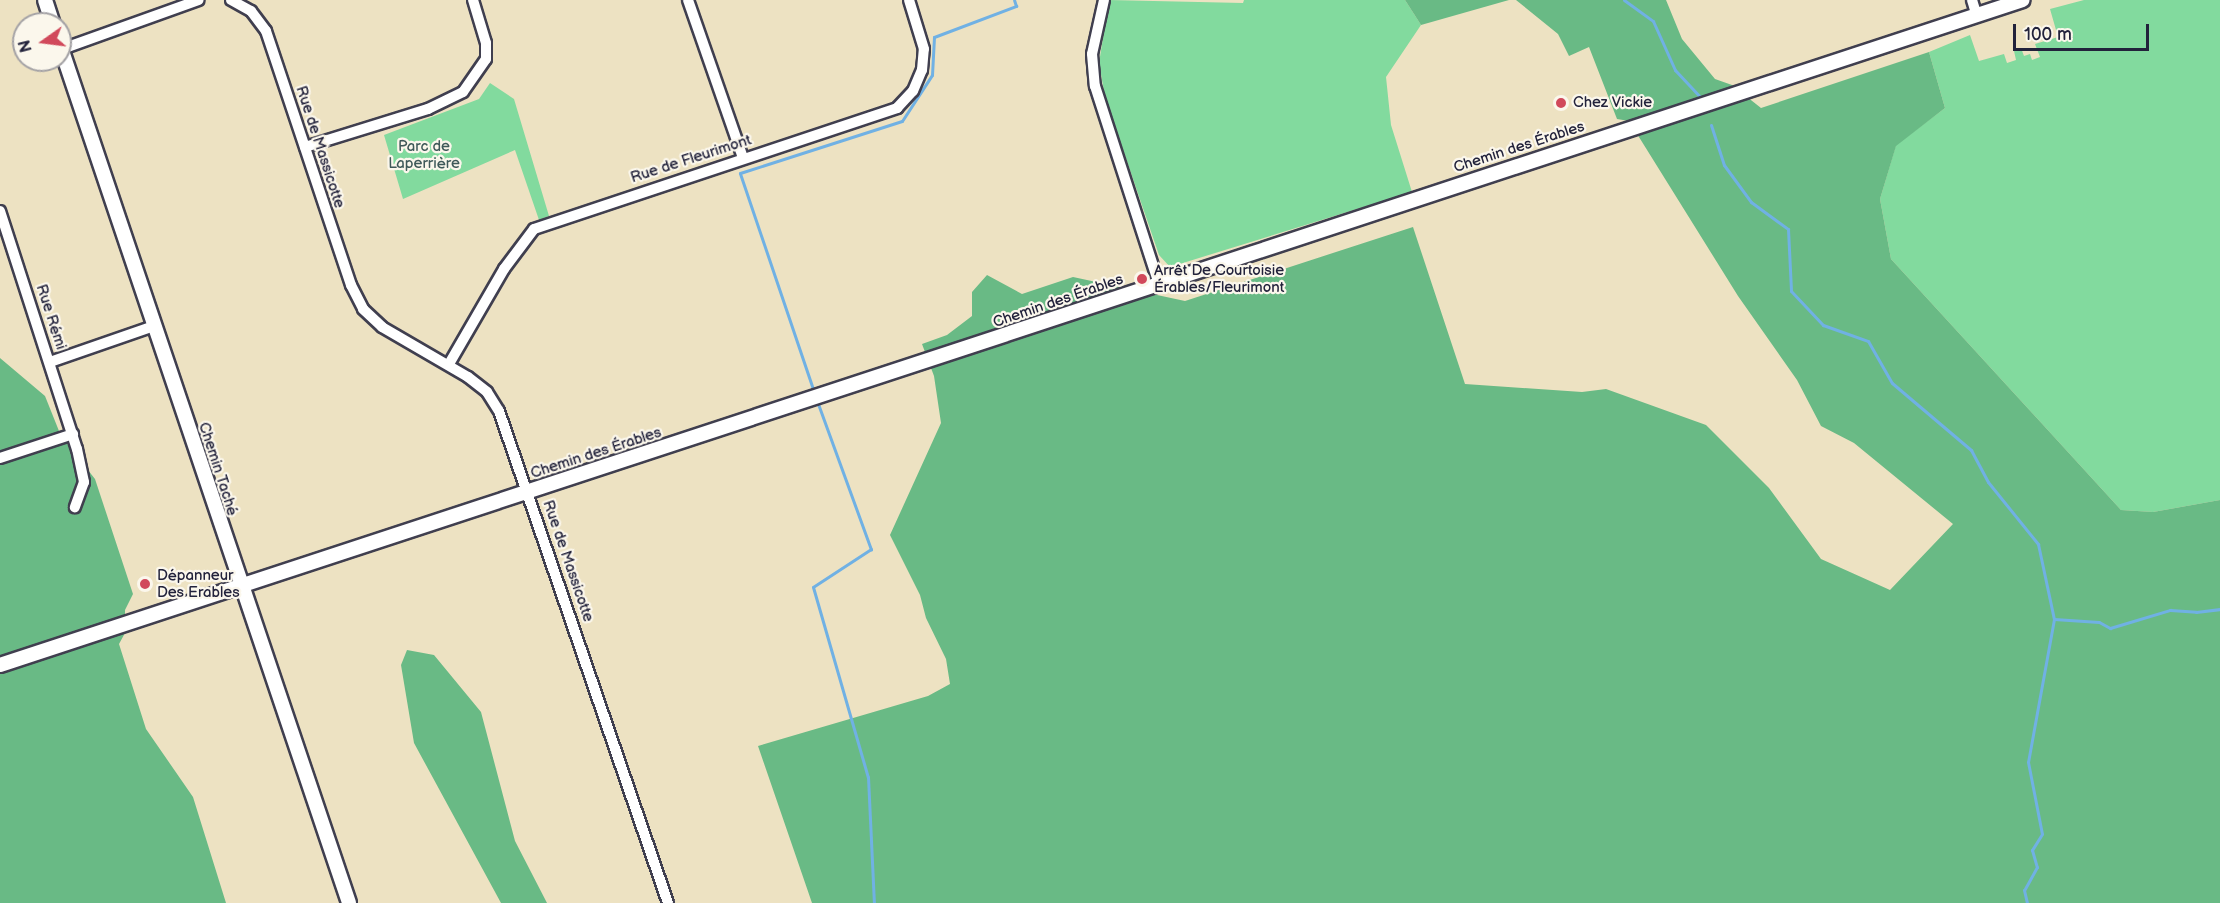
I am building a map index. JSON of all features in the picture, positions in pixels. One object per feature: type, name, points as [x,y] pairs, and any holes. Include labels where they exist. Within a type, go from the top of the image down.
[{"type":"street","points":[[72,43],[199,0]]},
{"type":"street","name":"Rue de Massicotte","points":[[231,0],[251,11],[266,31],[351,285],[363,309],[382,327],[449,364],[487,392],[500,411],[668,903]]},
{"type":"street","points":[[305,147],[428,109],[463,92],[486,59],[486,43],[473,0]]},
{"type":"street","points":[[688,0],[743,158]]},
{"type":"street","name":"Rue de Fleurimont","points":[[449,364],[504,268],[534,229],[897,108],[907,100],[922,70],[924,49],[909,0]]},
{"type":"street","points":[[1104,0],[1092,54],[1095,86],[1159,284]]},
{"type":"street","points":[[1972,0],[1977,16]]},
{"type":"street","name":"Chemin des Érables","points":[[0,665],[1977,16],[1993,5],[2023,0]]},
{"type":"street","name":"Chemin Taché","points":[[69,72],[239,585],[349,903]]},
{"type":"street","name":"Rue Rémi","points":[[0,211],[73,434],[84,482],[75,507]]},
{"type":"street","points":[[50,362],[154,326]]},
{"type":"street","points":[[0,458],[73,434]]},
{"type":"green space","points":[[1109,0],[1243,3],[1244,0],[1405,0],[1421,25],[1386,77],[1391,125],[1412,192],[1170,267],[1159,255],[1105,97],[1099,63]]},
{"type":"green space","points":[[1405,0],[1509,0],[1421,25]]},
{"type":"green space","points":[[1516,0],[1666,0],[1682,39],[1715,79],[1732,85],[1761,108],[1929,52],[1945,108],[1896,146],[1880,199],[1891,259],[2121,510],[2153,512],[2220,500],[2220,903],[812,903],[758,746],[928,696],[950,684],[946,659],[926,618],[920,595],[890,535],[941,423],[934,376],[922,344],[947,335],[972,316],[972,292],[987,275],[1022,294],[1073,277],[1185,301],[1413,227],[1465,384],[1582,392],[1606,389],[1706,425],[1769,488],[1821,559],[1890,590],[1953,524],[1854,443],[1821,426],[1797,380],[1738,296],[1629,121],[1617,119],[1589,47],[1569,56],[1558,34]]},
{"type":"green space","points":[[2084,0],[2220,0],[2220,500],[2153,512],[2121,510],[1891,259],[1880,199],[1896,145],[1945,108],[1929,52],[1970,35],[1979,61],[2004,54],[2007,63],[2016,60],[2014,51],[2021,48],[2024,56],[2030,54],[2032,60],[2040,57],[2035,44],[2058,37],[2050,9]]},
{"type":"green space","name":"Parc de Laperrière","points":[[490,83],[514,99],[549,216],[539,220],[515,150],[403,199],[384,135],[479,99]]},
{"type":"green space","points":[[0,358],[45,396],[61,436],[95,479],[133,594],[125,610],[125,633],[119,644],[146,729],[193,797],[226,903],[0,903]]},
{"type":"green space","points":[[407,650],[434,655],[481,712],[515,841],[547,903],[501,903],[414,743],[401,665]]},
{"type":"waterway","points":[[814,392],[740,173],[902,121],[932,75],[934,37],[1016,6],[1014,0]]},
{"type":"waterway","points":[[1624,0],[1653,21],[1675,70],[1700,97]]},
{"type":"waterway","points":[[1711,125],[1724,165],[1751,202],[1788,229],[1791,291],[1823,325],[1868,341],[1892,383],[1971,450],[1988,482],[2038,544],[2054,619],[2028,762],[2042,834],[2032,850],[2037,867],[2024,890],[2027,903]]},
{"type":"waterway","points":[[817,401],[871,549],[813,587],[868,777],[874,903]]},
{"type":"waterway","points":[[2054,619],[2099,622],[2110,628],[2170,610],[2196,612],[2220,609]]},
{"type":"place","name":"Chez Vickie","points":[[1561,103]]},
{"type":"place","name":"Arrêt De Courtoisie Érables/Fleurimont","points":[[1142,279]]},
{"type":"place","name":"Dépanneur Des Erables","points":[[145,584]]}]
